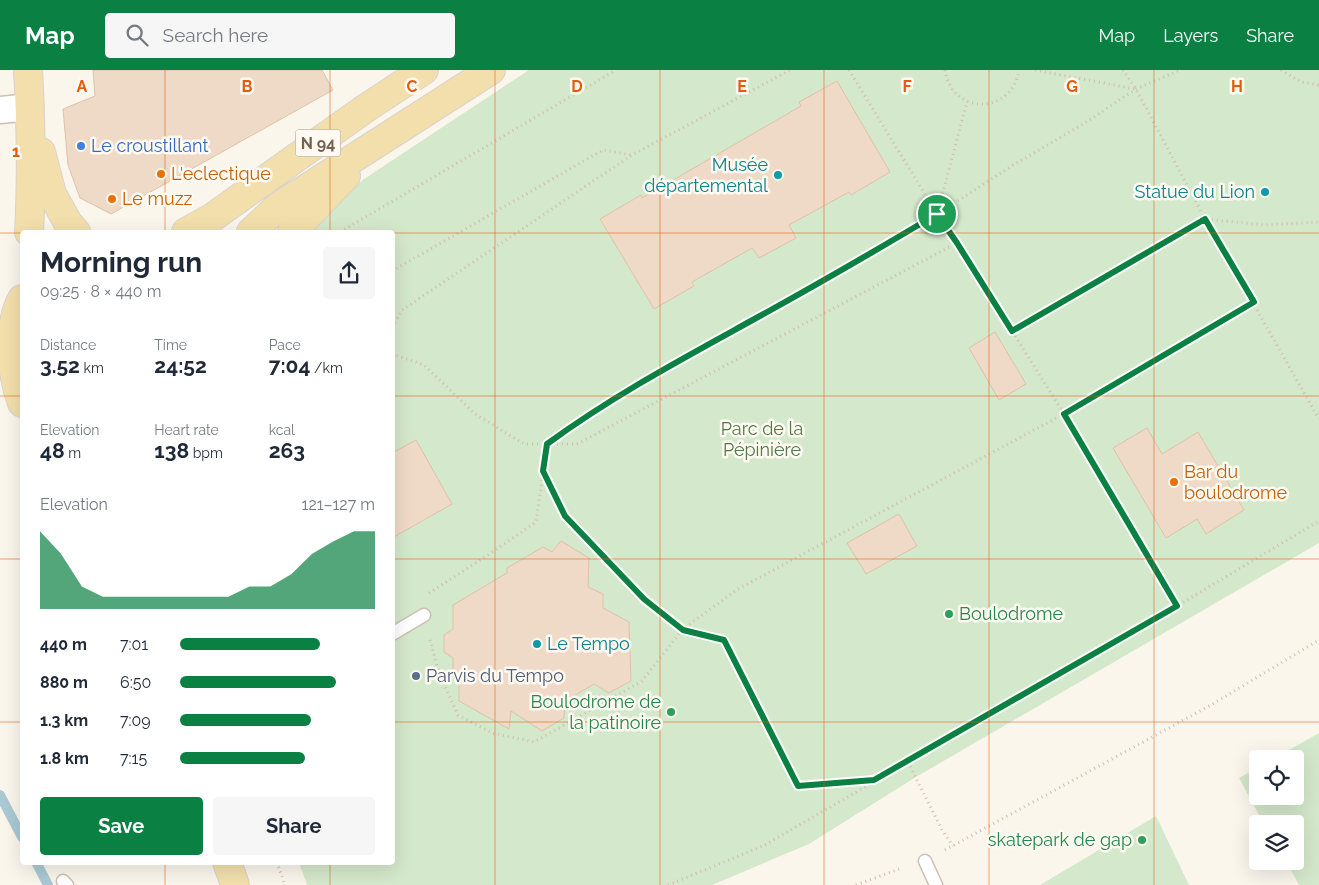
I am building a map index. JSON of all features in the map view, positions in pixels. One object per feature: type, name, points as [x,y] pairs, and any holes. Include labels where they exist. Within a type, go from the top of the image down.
[{"type":"main road","points":[[28,70],[31,196],[29,230]]},
{"type":"main road","name":"N 94","points":[[190,230],[213,217],[366,108],[424,70]]},
{"type":"main road","name":"N 94","points":[[254,230],[279,206],[490,70]]},
{"type":"main road","points":[[30,107],[52,194],[68,223],[74,230]]},
{"type":"main road","points":[[294,230],[384,138]]},
{"type":"main road","points":[[13,387],[14,304]]},
{"type":"main road","points":[[228,865],[236,885]]},
{"type":"street","points":[[0,110],[30,107]]},
{"type":"lane","points":[[395,632],[424,615]]},
{"type":"lane","points":[[925,861],[936,885]]},
{"type":"path","points":[[343,230],[616,70]]},
{"type":"path","points":[[395,322],[402,310],[632,155],[790,70]]},
{"type":"path","points":[[849,70],[937,214],[1064,414],[1177,606]]},
{"type":"path","points":[[945,70],[950,88],[967,102],[979,105],[992,103],[1003,98],[1012,90],[1018,79],[1019,70]]},
{"type":"path","points":[[1035,70],[1136,90]]},
{"type":"path","points":[[1123,70],[1136,90],[1205,219],[1319,419]]},
{"type":"path","points":[[1180,70],[1136,90],[847,268],[585,416],[547,444],[536,522],[420,599],[440,676],[458,715],[492,733],[534,742],[642,681],[683,630],[738,589],[1064,414],[1254,302]]},
{"type":"path","points":[[1281,70],[1301,82],[1319,86]]},
{"type":"path","points":[[937,214],[967,102]]},
{"type":"path","points":[[395,269],[603,150],[632,155]]},
{"type":"path","points":[[1012,331],[1205,219],[1265,225],[1319,222]]},
{"type":"path","points":[[395,355],[424,364],[475,414],[524,444],[576,444],[957,243]]},
{"type":"path","points":[[543,471],[565,516],[644,599],[683,630],[724,640],[798,786],[874,780]]},
{"type":"path","points":[[668,885],[763,846],[1177,606],[1319,521]]},
{"type":"path","points":[[856,885],[925,861],[1211,705],[1319,640]]},
{"type":"path","points":[[908,762],[942,830],[953,846]]},
{"type":"path","points":[[279,865],[285,885]]},
{"type":"green space","name":"Parc de la Pépinière","points":[[529,70],[1319,70],[1319,543],[916,777],[809,844],[712,885],[307,885],[300,865],[395,865],[395,230],[305,230],[364,179]]},
{"type":"green space","points":[[1319,733],[1319,885],[1299,885],[1291,870],[1304,870],[1304,815],[1259,815],[1254,805],[1304,805],[1304,750],[1289,750]]},
{"type":"green space","points":[[1249,772],[1249,796],[1239,778]]},
{"type":"green space","name":"skatepark de gap","points":[[1156,816],[1189,885],[1040,885]]},
{"type":"building","points":[[93,70],[322,70],[333,90],[111,214],[80,198],[68,165],[63,109],[95,96]]},
{"type":"building","points":[[837,81],[890,172],[851,195],[849,192],[789,225],[796,238],[759,258],[752,248],[692,282],[694,286],[654,309],[600,219],[641,195],[642,198],[801,106],[799,102]]},
{"type":"building","points":[[995,332],[1026,384],[999,400],[969,348]]},
{"type":"building","name":"Bar du boulodrome","points":[[1147,428],[1162,454],[1198,432],[1244,510],[1206,534],[1197,519],[1166,538],[1113,448]]},
{"type":"building","points":[[416,440],[452,504],[395,536],[395,451]]},
{"type":"building","points":[[899,514],[917,546],[866,574],[847,543]]},
{"type":"building","name":"Le Tempo","points":[[561,541],[589,558],[588,587],[603,594],[603,608],[629,622],[631,681],[609,693],[594,684],[565,701],[564,718],[542,731],[511,711],[509,729],[459,701],[459,679],[453,675],[453,658],[444,652],[444,635],[453,629],[453,605],[507,573],[507,568],[543,547],[552,552]]},
{"type":"waterway","points":[[0,795],[20,833]]},
{"type":"waterway","points":[[38,865],[48,885]]},
{"type":"place","name":"Le croustillant","points":[[81,146]]},
{"type":"place","name":"L'eclectique","points":[[161,174]]},
{"type":"place","name":"Musée départemental","points":[[778,175]]},
{"type":"place","name":"Statue du Lion","points":[[1265,192]]},
{"type":"place","name":"Le muzz","points":[[112,199]]},
{"type":"place","name":"Bar du boulodrome","points":[[1174,482]]},
{"type":"place","name":"Boulodrome","points":[[949,614]]},
{"type":"place","name":"Le Tempo","points":[[537,644]]},
{"type":"place","name":"Parvis du Tempo","points":[[416,676]]},
{"type":"place","name":"Boulodrome de la patinoire","points":[[671,712]]},
{"type":"place","name":"skatepark de gap","points":[[1142,840]]},
{"type":"route","points":[[937,214],[1012,331],[1205,219],[1254,302],[1064,414],[1177,606],[874,780],[798,786],[724,640],[683,630],[644,599],[565,516],[543,471],[547,444],[585,416],[847,268],[937,214]]}]
